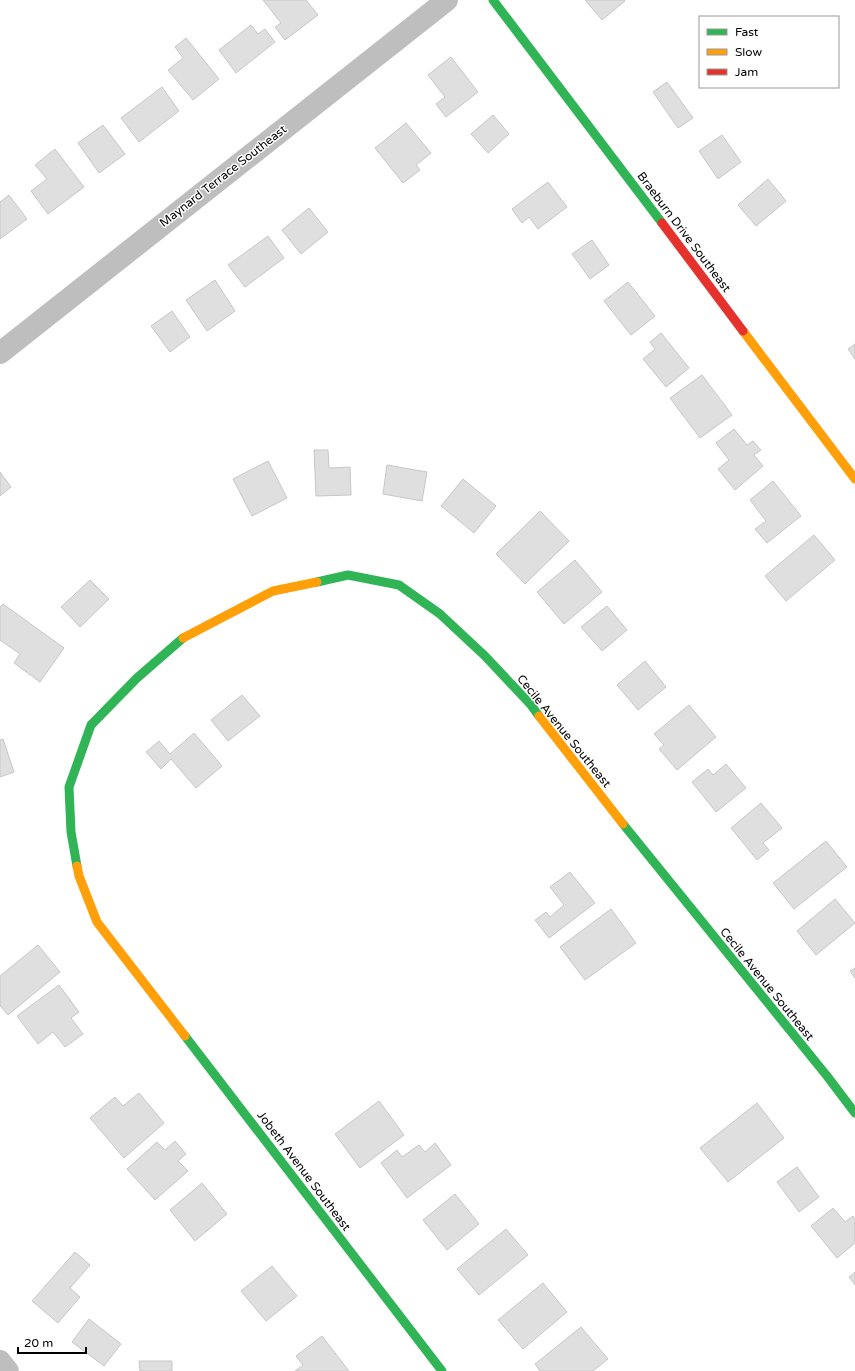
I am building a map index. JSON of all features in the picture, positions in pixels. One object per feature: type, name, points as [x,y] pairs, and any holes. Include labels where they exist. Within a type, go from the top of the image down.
[{"type":"street","name":"Maynard Terrace Southeast","points":[[0,353],[447,0]]},
{"type":"street","name":"Braeburn Drive Southeast","points":[[493,0],[855,479]]},
{"type":"street","name":"Cecile Avenue Southeast","points":[[147,986],[97,922],[79,876],[71,832],[69,787],[91,724],[137,678],[184,637],[273,591],[348,575],[398,585],[440,614],[485,656],[531,705],[620,821],[822,1070],[855,1113]]},
{"type":"street","name":"Jobeth Avenue Southeast","points":[[147,986],[442,1371]]},
{"type":"street","points":[[0,1361],[8,1371]]},
{"type":"building","points":[[263,0],[306,0],[318,15],[285,40],[275,27],[281,23]]},
{"type":"building","points":[[585,0],[624,0],[625,1],[602,20]]},
{"type":"building","points":[[251,25],[258,34],[265,29],[275,42],[236,73],[219,50]]},
{"type":"building","points":[[186,38],[219,79],[193,100],[168,70],[183,58],[175,47]]},
{"type":"building","points":[[451,57],[478,92],[446,117],[436,104],[445,97],[428,75]]},
{"type":"building","points":[[667,82],[693,118],[678,128],[653,92]]},
{"type":"building","points":[[162,87],[179,111],[139,142],[121,118]]},
{"type":"building","points":[[493,115],[509,134],[488,153],[471,134]]},
{"type":"building","points":[[406,123],[431,153],[416,165],[420,170],[403,183],[375,148]]},
{"type":"building","points":[[103,125],[125,154],[99,173],[78,143]]},
{"type":"building","points":[[722,135],[741,162],[718,179],[699,151]]},
{"type":"building","points":[[55,149],[84,187],[48,214],[31,191],[47,179],[35,165]]},
{"type":"building","points":[[768,179],[786,201],[756,226],[738,205]]},
{"type":"building","points":[[548,182],[567,207],[538,229],[529,217],[522,223],[512,209]]},
{"type":"building","points":[[9,195],[27,219],[0,239],[0,202]]},
{"type":"building","points":[[309,208],[328,232],[301,254],[282,230]]},
{"type":"building","points":[[268,236],[284,258],[245,287],[228,265]]},
{"type":"building","points":[[592,240],[609,265],[590,279],[572,254]]},
{"type":"building","points":[[215,280],[235,311],[207,331],[186,300]]},
{"type":"building","points":[[628,282],[655,316],[631,335],[604,301]]},
{"type":"building","points":[[172,311],[190,337],[170,352],[151,326]]},
{"type":"building","points":[[661,333],[689,368],[666,387],[643,359],[655,349],[650,342]]},
{"type":"building","points":[[855,344],[855,359],[848,349]]},
{"type":"building","points":[[702,375],[732,415],[700,438],[670,398]]},
{"type":"building","points":[[734,429],[747,445],[753,441],[761,450],[754,455],[763,466],[735,490],[718,469],[729,460],[716,443]]},
{"type":"building","points":[[314,450],[328,450],[329,468],[350,467],[351,495],[316,496]]},
{"type":"building","points":[[268,461],[287,498],[252,516],[233,479]]},
{"type":"building","points":[[387,465],[427,472],[422,501],[383,494]]},
{"type":"building","points":[[0,472],[11,487],[0,496]]},
{"type":"building","points":[[463,479],[496,506],[474,533],[441,506]]},
{"type":"building","points":[[773,481],[801,516],[767,543],[755,529],[766,521],[750,500]]},
{"type":"building","points":[[540,511],[569,541],[525,584],[496,554]]},
{"type":"building","points":[[814,535],[835,560],[786,601],[765,576]]},
{"type":"building","points":[[575,560],[602,592],[564,624],[537,592]]},
{"type":"building","points":[[90,580],[109,599],[80,627],[61,607]]},
{"type":"building","points":[[3,604],[64,648],[40,682],[14,663],[20,654],[0,640],[0,607]]},
{"type":"building","points":[[607,606],[627,630],[602,651],[581,627]]},
{"type":"building","points":[[645,661],[666,687],[638,710],[617,685]]},
{"type":"building","points":[[242,695],[260,716],[228,741],[211,720]]},
{"type":"building","points":[[689,705],[716,737],[677,770],[659,749],[664,745],[654,734]]},
{"type":"building","points":[[194,733],[222,766],[196,788],[171,759],[161,769],[146,752],[159,741],[170,754]]},
{"type":"building","points":[[3,739],[14,772],[0,777],[0,740]]},
{"type":"building","points":[[726,764],[746,788],[716,812],[692,782],[708,769],[713,775]]},
{"type":"building","points":[[761,803],[782,828],[763,843],[769,850],[757,860],[731,828]]},
{"type":"building","points":[[826,841],[847,867],[794,909],[773,883]]},
{"type":"building","points":[[570,872],[595,903],[549,938],[535,920],[546,912],[550,917],[564,905],[550,887]]},
{"type":"building","points":[[835,899],[855,923],[816,955],[797,931]]},
{"type":"building","points":[[611,909],[636,943],[585,980],[560,947]]},
{"type":"building","points":[[38,945],[60,972],[8,1015],[0,1006],[0,976]]},
{"type":"building","points":[[855,968],[855,978],[850,971]]},
{"type":"building","points":[[59,985],[79,1012],[71,1018],[83,1034],[65,1047],[53,1032],[38,1044],[17,1016]]},
{"type":"building","points":[[139,1093],[164,1123],[124,1158],[90,1118],[115,1097],[123,1106]]},
{"type":"building","points":[[379,1101],[404,1135],[360,1168],[335,1134]]},
{"type":"building","points":[[757,1103],[784,1138],[728,1182],[700,1148]]},
{"type":"building","points":[[175,1141],[186,1154],[178,1161],[188,1171],[155,1200],[127,1169],[157,1142],[165,1150]]},
{"type":"building","points":[[435,1143],[451,1165],[407,1198],[381,1163],[397,1150],[402,1157],[419,1145],[425,1152]]},
{"type":"building","points":[[797,1167],[819,1197],[799,1212],[777,1182]]},
{"type":"building","points":[[202,1183],[227,1214],[195,1241],[170,1210]]},
{"type":"building","points":[[455,1194],[479,1224],[447,1250],[423,1220]]},
{"type":"building","points":[[833,1208],[845,1222],[853,1216],[855,1219],[855,1243],[837,1258],[811,1226]]},
{"type":"building","points":[[506,1229],[528,1255],[479,1295],[457,1269]]},
{"type":"building","points":[[75,1252],[90,1265],[70,1288],[80,1297],[58,1323],[32,1301]]},
{"type":"building","points":[[272,1266],[297,1296],[266,1321],[241,1291]]},
{"type":"building","points":[[855,1272],[855,1285],[849,1277]]},
{"type":"building","points":[[543,1283],[567,1312],[523,1349],[498,1320]]},
{"type":"building","points":[[89,1319],[121,1344],[104,1366],[72,1342]]},
{"type":"building","points":[[581,1327],[608,1359],[593,1371],[540,1371],[535,1364]]},
{"type":"building","points":[[322,1336],[349,1371],[295,1371],[303,1365],[296,1356]]},
{"type":"building","points":[[139,1361],[172,1361],[172,1371],[140,1371]]},
{"type":"traffic: fast","points":[[493,0],[662,223]]},
{"type":"traffic: fast","points":[[317,582],[348,575],[399,585],[440,614],[485,656],[531,705],[539,716]]},
{"type":"traffic: fast","points":[[77,866],[71,832],[69,787],[91,725],[137,678],[183,638]]},
{"type":"traffic: fast","points":[[623,824],[827,1076],[855,1113]]},
{"type":"traffic: fast","points":[[185,1036],[442,1371]]},
{"type":"traffic: slow","points":[[743,331],[855,479]]},
{"type":"traffic: slow","points":[[183,638],[273,591],[317,582]]},
{"type":"traffic: slow","points":[[539,716],[623,824]]},
{"type":"traffic: slow","points":[[77,866],[79,876],[97,922],[185,1036]]},
{"type":"traffic: jam","points":[[662,223],[743,331]]}]
